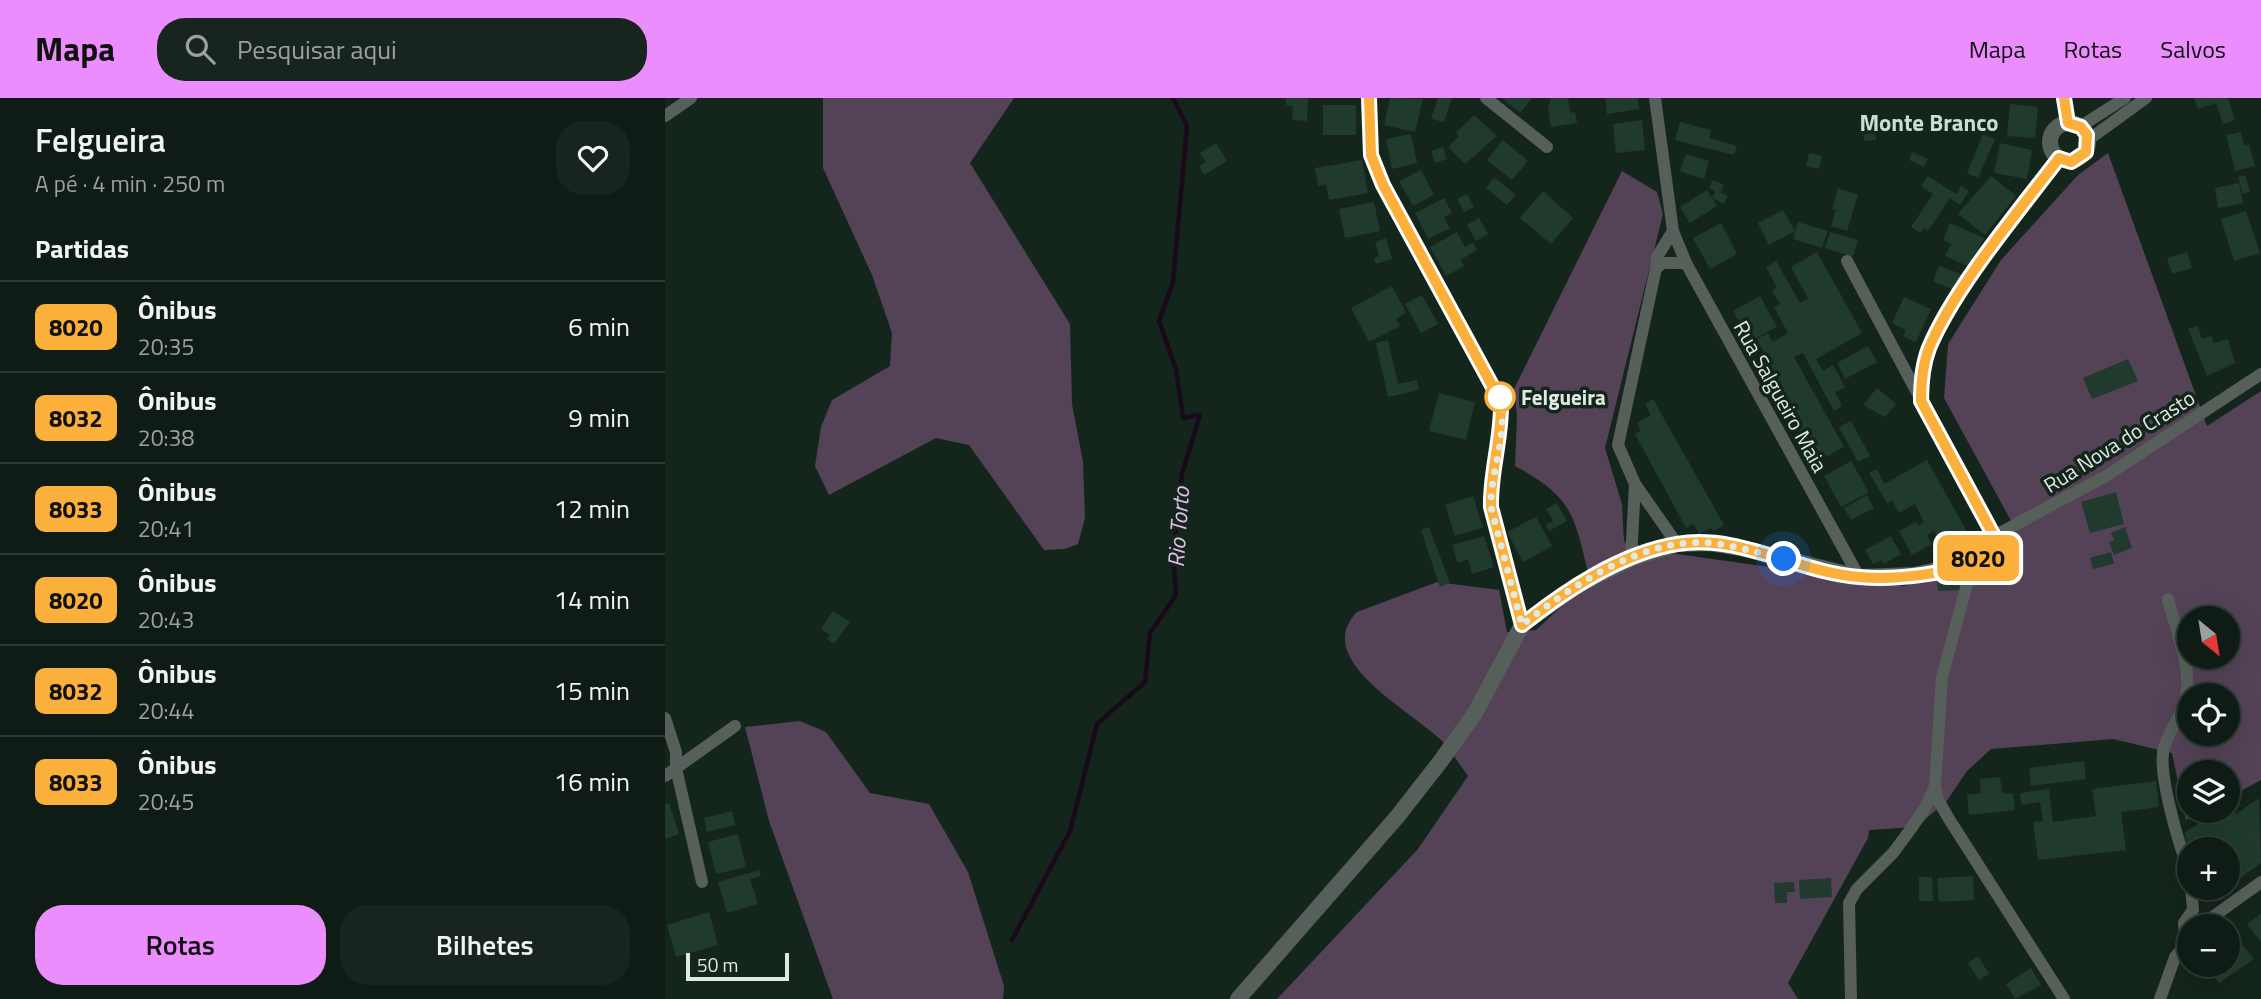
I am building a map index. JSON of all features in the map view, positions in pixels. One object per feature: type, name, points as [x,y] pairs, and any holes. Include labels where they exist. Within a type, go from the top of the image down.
[{"type":"street","points":[[665,116],[691,98]]},
{"type":"street","points":[[1369,98],[1371,155],[1383,185],[1501,402],[1502,428],[1491,488],[1491,507],[1522,625]]},
{"type":"street","points":[[1486,98],[1547,148]]},
{"type":"street","name":"Rua Salgueiro Maia","points":[[1655,98],[1673,231],[1686,263],[1859,578]]},
{"type":"street","points":[[2064,98],[2079,130],[2086,152],[2077,160],[2059,158],[2051,149],[2050,137],[2057,127],[2079,130],[2146,98]]},
{"type":"street","points":[[2079,130],[2125,98]]},
{"type":"street","points":[[1921,401],[1921,377],[1929,348],[1966,285],[2059,158]]},
{"type":"street","points":[[1673,231],[1657,257],[1618,445],[1635,484],[1677,544]]},
{"type":"street","points":[[1238,999],[1397,817],[1440,762],[1475,713],[1522,625],[1576,586],[1631,559],[1677,544],[1710,543],[1741,548],[1859,578],[1914,575],[1973,562],[1982,555],[1994,536],[1847,261]]},
{"type":"street","points":[[1656,268],[1663,263],[1686,263]]},
{"type":"street","name":"Rua Nova do Crasto","points":[[1994,536],[2106,476],[2261,374]]},
{"type":"street","points":[[1631,559],[1635,484]]},
{"type":"street","points":[[1973,562],[1942,677],[1935,786],[1938,800],[2064,999]]},
{"type":"street","points":[[2168,599],[2188,679],[2184,707],[2163,753],[2169,805],[2177,840]]},
{"type":"street","points":[[665,718],[676,752],[670,772],[702,882]]},
{"type":"street","points":[[670,772],[735,726]]},
{"type":"street","points":[[1851,999],[1850,903],[1857,889],[1893,853],[1910,830],[1925,808],[1935,786]]},
{"type":"street","points":[[2217,914],[2261,882]]},
{"type":"street","points":[[2160,999],[2177,955]]},
{"type":"shaded area","points":[[823,98],[1014,98],[970,163],[1070,324],[1072,404],[1083,462],[1085,518],[1078,544],[1065,549],[1044,550],[969,445],[936,438],[829,495],[815,466],[821,427],[832,400],[890,366],[892,333],[872,275],[823,168]]},
{"type":"shaded area","points":[[2108,153],[2207,426],[2261,391],[2261,780],[2240,791],[2240,760],[2177,760],[2177,777],[2172,753],[2113,739],[1991,749],[1967,771],[1946,802],[1916,827],[1869,830],[1868,838],[1788,983],[1798,999],[1277,999],[1418,849],[1468,776],[1442,741],[1371,684],[1356,666],[1347,648],[1346,630],[1357,612],[1437,582],[1499,590],[1507,632],[1536,630],[1590,580],[1569,511],[1550,488],[1515,466],[1517,416],[1514,389],[1622,171],[1657,192],[1663,214],[1605,448],[1622,504],[1624,541],[1639,563],[1670,553],[1904,586],[1957,573],[1994,552],[2016,530],[1944,398],[1948,344],[2001,260],[2078,175]]},
{"type":"shaded area","points":[[800,721],[826,732],[870,793],[929,804],[968,872],[1004,986],[1003,999],[833,999],[769,821],[745,727]]},
{"type":"building","points":[[1286,98],[1308,98],[1307,121],[1292,120],[1293,106],[1286,105]]},
{"type":"building","points":[[1390,98],[1423,99],[1415,132],[1384,125]]},
{"type":"building","points":[[1438,98],[1452,98],[1444,122],[1431,119]]},
{"type":"building","points":[[1502,98],[1532,98],[1520,113]]},
{"type":"building","points":[[1551,98],[1568,98],[1570,113],[1575,112],[1577,123],[1551,127],[1548,108]]},
{"type":"building","points":[[1605,98],[1638,98],[1639,109],[1607,114]]},
{"type":"building","points":[[2194,98],[2228,98],[2235,120],[2223,124],[2216,103],[2198,109]]},
{"type":"building","points":[[2010,104],[2038,107],[2035,138],[2007,136]]},
{"type":"building","points":[[1323,105],[1356,105],[1356,135],[1323,135]]},
{"type":"building","points":[[1474,115],[1497,136],[1465,164],[1448,147],[1459,136],[1456,133]]},
{"type":"building","points":[[1642,120],[1645,150],[1616,153],[1613,124]]},
{"type":"building","points":[[1680,122],[1711,130],[1709,138],[1737,146],[1734,155],[1675,140]]},
{"type":"building","points":[[1875,128],[1876,140],[1864,141],[1863,130]]},
{"type":"building","points":[[2241,132],[2244,146],[2249,144],[2255,166],[2235,171],[2226,135]]},
{"type":"building","points":[[1411,134],[1417,163],[1392,169],[1386,139]]},
{"type":"building","points":[[1983,134],[1995,139],[1978,178],[1967,173]]},
{"type":"building","points":[[1503,140],[1528,161],[1512,180],[1487,160]]},
{"type":"building","points":[[1216,143],[1227,161],[1204,175],[1199,166],[1206,162],[1200,153]]},
{"type":"building","points":[[2000,143],[2032,150],[2027,179],[1994,173]]},
{"type":"building","points":[[1443,147],[1447,159],[1435,163],[1431,151]]},
{"type":"building","points":[[1912,152],[1928,159],[1924,167],[1909,160]]},
{"type":"building","points":[[1809,153],[1822,156],[1819,169],[1806,166]]},
{"type":"building","points":[[1686,154],[1709,161],[1704,179],[1680,171]]},
{"type":"building","points":[[1362,160],[1368,193],[1329,200],[1326,184],[1318,186],[1315,168]]},
{"type":"building","points":[[1421,170],[1434,195],[1413,206],[1399,181]]},
{"type":"building","points":[[2245,175],[2250,191],[2243,194],[2238,177]]},
{"type":"building","points":[[1928,176],[1956,194],[1961,186],[1969,191],[1960,205],[1950,198],[1928,231],[1924,228],[1920,233],[1911,227],[1933,194],[1921,186]]},
{"type":"building","points":[[1991,176],[2016,196],[1985,235],[1958,214]]},
{"type":"building","points":[[1494,177],[1516,195],[1507,205],[1486,188]]},
{"type":"building","points":[[1713,180],[1724,185],[1720,192],[1728,196],[1724,204],[1712,198],[1715,191],[1709,188]]},
{"type":"building","points":[[2239,183],[2243,203],[2218,208],[2215,188]]},
{"type":"building","points":[[1838,188],[1858,195],[1847,231],[1831,226]]},
{"type":"building","points":[[1707,190],[1717,206],[1690,223],[1680,207]]},
{"type":"building","points":[[1543,191],[1573,218],[1551,244],[1520,218]]},
{"type":"building","points":[[1467,194],[1474,207],[1464,212],[1457,199]]},
{"type":"building","points":[[1444,198],[1452,213],[1444,217],[1450,228],[1428,239],[1415,213]]},
{"type":"building","points":[[1374,202],[1380,231],[1345,238],[1339,209]]},
{"type":"building","points":[[1783,210],[1795,231],[1769,245],[1758,223]]},
{"type":"building","points":[[2246,211],[2260,253],[2234,261],[2221,219]]},
{"type":"building","points":[[1479,218],[1488,234],[1476,241],[1467,225]]},
{"type":"building","points":[[1798,222],[1828,231],[1822,248],[1793,239]]},
{"type":"building","points":[[1721,223],[1737,254],[1710,269],[1693,238]]},
{"type":"building","points":[[1950,223],[1984,238],[1970,267],[1945,256],[1951,244],[1943,240]]},
{"type":"building","points":[[1457,232],[1465,247],[1473,242],[1477,250],[1460,260],[1464,266],[1446,276],[1430,247]]},
{"type":"building","points":[[1830,232],[1858,240],[1853,257],[1825,248]]},
{"type":"building","points":[[1386,238],[1392,259],[1376,264],[1374,258],[1379,256],[1375,242]]},
{"type":"building","points":[[1817,252],[1862,333],[1816,359],[1823,371],[1833,365],[1845,387],[1835,392],[1842,406],[1834,411],[1803,353],[1794,357],[1844,447],[1816,462],[1758,358],[1765,355],[1757,339],[1768,333],[1772,342],[1788,333],[1774,307],[1780,304],[1772,291],[1777,288],[1766,267],[1776,261],[1800,303],[1808,298],[1791,267]]},
{"type":"building","points":[[2187,252],[2192,268],[2172,274],[2167,258]]},
{"type":"building","points":[[1939,266],[1961,274],[1954,290],[1933,281]]},
{"type":"building","points":[[1392,286],[1406,313],[1396,319],[1400,326],[1369,342],[1351,308]]},
{"type":"building","points":[[1422,295],[1438,324],[1421,333],[1405,304]]},
{"type":"building","points":[[1760,296],[1777,327],[1750,341],[1733,311]]},
{"type":"building","points":[[1904,297],[1931,309],[1916,342],[1903,336],[1906,330],[1892,323]]},
{"type":"building","points":[[2198,326],[2202,339],[2211,336],[2214,343],[2228,339],[2235,363],[2207,376],[2188,329]]},
{"type":"building","points":[[1388,340],[1398,384],[1417,380],[1419,390],[1388,397],[1376,343]]},
{"type":"building","points":[[1868,346],[1877,362],[1845,379],[1837,363]]},
{"type":"building","points":[[2128,359],[2138,381],[2092,399],[2083,378]]},
{"type":"building","points":[[1877,388],[1896,404],[1885,417],[1863,405]]},
{"type":"building","points":[[1439,393],[1475,402],[1466,440],[1429,431]]},
{"type":"building","points":[[1653,399],[1724,525],[1713,531],[1711,528],[1699,534],[1693,524],[1686,528],[1635,434],[1641,431],[1637,423],[1651,415],[1645,404]]},
{"type":"building","points":[[1851,421],[1870,456],[1858,462],[1839,427]]},
{"type":"building","points":[[1927,460],[1970,537],[1945,551],[1934,531],[1927,535],[1932,544],[1912,555],[1899,531],[1916,522],[1918,526],[1924,522],[1915,504],[1899,513],[1892,500],[1887,503],[1869,473],[1877,469],[1884,484]]},
{"type":"building","points":[[1851,461],[1869,492],[1841,507],[1824,476]]},
{"type":"building","points":[[2116,492],[2124,524],[2090,533],[2081,502]]},
{"type":"building","points":[[1867,495],[1874,508],[1851,520],[1844,508]]},
{"type":"building","points":[[1473,496],[1483,528],[1455,536],[1445,505]]},
{"type":"building","points":[[1557,503],[1567,521],[1549,531],[1546,525],[1553,521],[1546,509]]},
{"type":"building","points":[[1536,517],[1552,546],[1523,562],[1507,532]]},
{"type":"building","points":[[1429,527],[1450,583],[1440,587],[1421,530]]},
{"type":"building","points":[[2125,527],[2132,548],[2114,555],[2109,542],[2114,540],[2111,533]]},
{"type":"building","points":[[1484,536],[1494,567],[1472,574],[1468,559],[1458,563],[1452,545]]},
{"type":"building","points":[[1891,536],[1901,554],[1884,564],[1881,560],[1873,564],[1865,550]]},
{"type":"building","points":[[2111,552],[2114,564],[2093,569],[2090,558]]},
{"type":"building","points":[[1959,578],[1960,590],[1938,591],[1937,580]]},
{"type":"building","points":[[833,611],[850,622],[834,644],[827,639],[830,635],[821,629]]},
{"type":"building","points":[[2084,761],[2086,779],[2031,786],[2029,768]]},
{"type":"building","points":[[2000,777],[2002,793],[2013,794],[2015,810],[1969,815],[1967,795],[1981,793],[1980,779]]},
{"type":"building","points":[[2156,781],[2159,807],[2121,812],[2126,850],[2038,860],[2033,822],[2043,821],[2040,802],[2021,805],[2020,793],[2049,789],[2053,822],[2096,816],[2092,789]]},
{"type":"building","points":[[2259,798],[2261,863],[2240,878],[2240,837],[2185,837],[2184,833],[2200,823],[2240,823],[2240,811]]},
{"type":"building","points":[[669,803],[679,834],[665,839],[665,804]]},
{"type":"building","points":[[732,811],[735,825],[707,832],[704,818]]},
{"type":"building","points":[[738,834],[746,867],[716,874],[708,842]]},
{"type":"building","points":[[759,870],[761,876],[750,879],[758,904],[727,913],[718,882]]},
{"type":"building","points":[[1973,876],[1974,900],[1939,902],[1937,878]]},
{"type":"building","points":[[1919,877],[1932,877],[1933,901],[1919,901]]},
{"type":"building","points":[[1831,878],[1832,897],[1800,899],[1799,880]]},
{"type":"building","points":[[1794,882],[1795,892],[1787,892],[1787,903],[1775,903],[1774,883]]},
{"type":"building","points":[[709,912],[718,945],[676,957],[667,925]]},
{"type":"building","points":[[2261,914],[2261,942],[2247,924]]},
{"type":"building","points":[[2240,942],[2254,959],[2240,969]]},
{"type":"building","points":[[1978,956],[1989,974],[1979,980],[1968,963]]},
{"type":"building","points":[[2031,968],[2041,985],[2015,999],[2006,984]]},
{"type":"building","points":[[2215,977],[2228,977],[2219,983]]},
{"type":"waterway","name":"Rio Torto","points":[[1012,940],[1070,831],[1097,724],[1145,682],[1150,633],[1176,595],[1173,557],[1182,474],[1200,415],[1183,418],[1176,369],[1159,321],[1173,282],[1187,126],[1173,98]]},
{"type":"bus line","name":"8020","points":[[1369,98],[1371,155],[1383,185],[1441,295],[1495,386],[1501,402],[1502,428],[1491,488],[1491,507],[1522,625],[1576,586],[1605,570],[1677,544],[1710,543],[1741,548],[1859,578],[1943,571],[1973,562],[1982,555],[1994,536],[1921,401],[1921,377],[1929,348],[1959,295],[2001,236],[2059,158],[2071,162],[2086,152],[2088,140],[2085,130],[2077,124],[2068,123],[2064,98]]},
{"type":"place","name":"Felgueira","points":[[1500,397]]},
{"type":"district","name":"Monte Branco","points":[[1929,122]]},
{"type":"route","points":[[1500,397],[1502,428],[1491,488],[1491,507],[1522,625],[1576,586],[1605,570],[1677,544],[1710,543],[1784,559]]}]
